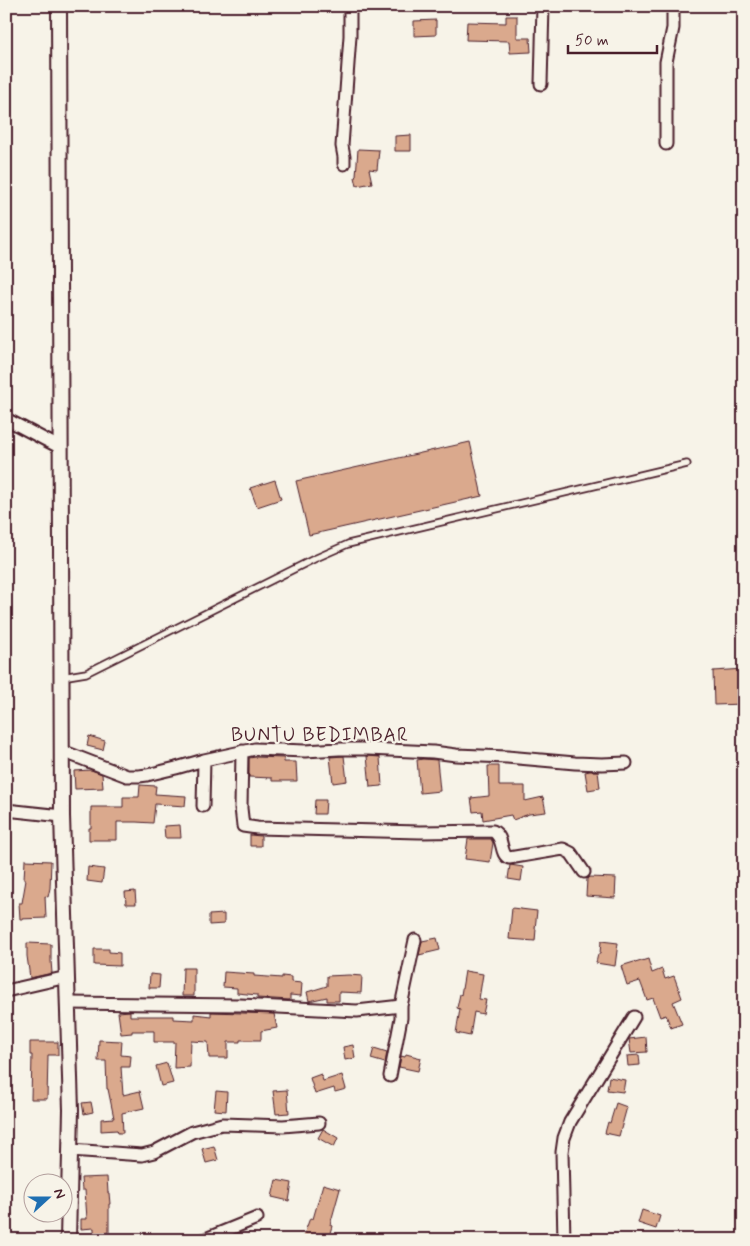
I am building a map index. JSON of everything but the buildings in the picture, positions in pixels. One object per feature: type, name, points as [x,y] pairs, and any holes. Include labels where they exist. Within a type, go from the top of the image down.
[{"type":"street","points":[[59,6],[62,816],[71,1110],[68,1240]]},
{"type":"street","points":[[344,164],[342,146],[350,36],[350,6]]},
{"type":"street","points":[[541,84],[543,6]]},
{"type":"street","points":[[666,144],[666,62],[673,28],[673,6]]},
{"type":"street","points":[[6,418],[61,439]]},
{"type":"street","points":[[62,751],[127,776],[147,775],[256,749],[305,751],[368,749],[576,763],[626,763]]},
{"type":"street","points":[[242,752],[241,808],[243,826],[257,828],[420,832],[493,831],[501,840],[506,857],[563,849],[571,853],[584,872]]},
{"type":"street","points":[[203,806],[204,760]]},
{"type":"street","points":[[6,810],[62,816]]},
{"type":"street","points":[[390,1076],[401,1018],[401,1006],[415,940]]},
{"type":"street","points":[[6,990],[67,977]]},
{"type":"street","points":[[68,1004],[240,1005],[357,1012],[401,1006]]},
{"type":"street","points":[[564,1240],[562,1152],[564,1138],[570,1122],[634,1017]]},
{"type":"street","points":[[70,1150],[142,1155],[154,1152],[192,1132],[222,1124],[283,1126],[319,1123]]},
{"type":"street","points":[[203,1240],[256,1218]]},
{"type":"lane","points":[[62,677],[86,673],[314,559],[348,544],[687,464]]},
{"type":"district","name":"BUNTU BEDIMBAR","points":[[320,734]]}]
